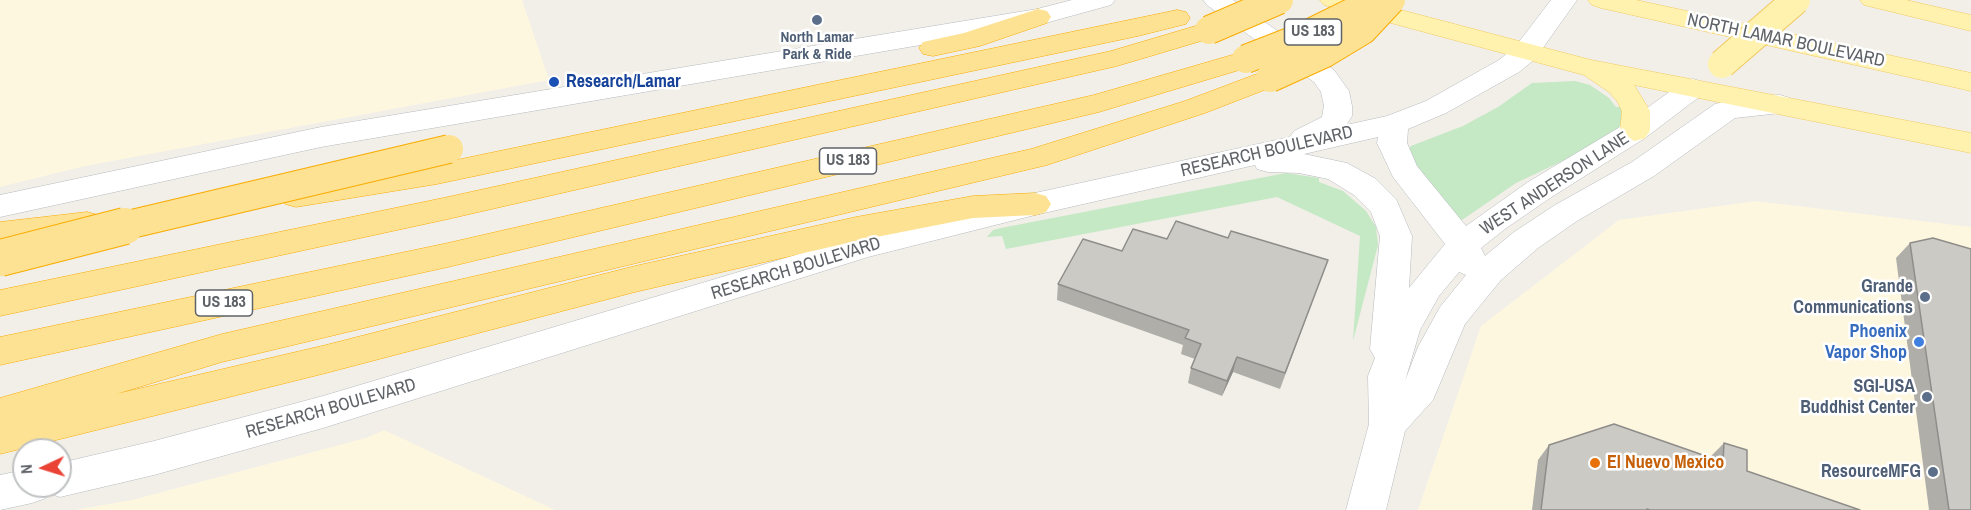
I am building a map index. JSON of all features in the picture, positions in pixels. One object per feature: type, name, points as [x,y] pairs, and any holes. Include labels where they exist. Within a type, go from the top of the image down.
[{"type":"highway","points":[[0,234],[308,194],[437,174],[1205,15],[1230,0]]},
{"type":"highway","name":"US 183","points":[[0,303],[448,208],[1116,58],[1205,15],[1279,0]]},
{"type":"highway","name":"US 183","points":[[0,351],[448,255],[1099,103],[1258,69],[1300,38],[1377,0]]},
{"type":"highway","points":[[0,414],[222,348],[1036,158],[1184,111],[1258,69],[1325,53],[1363,30],[1391,0]]},
{"type":"highway","points":[[0,258],[193,208],[448,149],[971,40],[1038,17]]},
{"type":"highway","points":[[0,438],[326,359],[635,279],[856,229],[973,207],[1035,204]]},
{"type":"main road","points":[[0,206],[332,135],[1038,17],[1102,0]]},
{"type":"main road","points":[[1333,0],[1590,68],[1971,143]]},
{"type":"main road","name":"NORTH LAMAR BOULEVARD","points":[[1601,0],[1971,82]]},
{"type":"main road","name":"NORTH LAMAR BOULEVARD","points":[[1679,0],[1971,63]]},
{"type":"main road","points":[[1693,88],[1796,0]]},
{"type":"main road","points":[[1873,0],[1971,23]]},
{"type":"main road","points":[[1525,52],[1556,10]]},
{"type":"main road","points":[[1205,15],[1312,66],[1335,91],[1338,106],[1337,116],[1333,123],[1281,149]]},
{"type":"main road","name":"RESEARCH BOULEVARD","points":[[72,477],[154,458],[323,412],[866,246],[1035,204],[1394,124],[1436,107],[1489,79],[1525,52]]},
{"type":"main road","points":[[1722,64],[1729,79],[1745,93],[1780,104]]},
{"type":"main road","points":[[1590,68],[1619,86],[1630,98],[1636,111],[1635,131]]},
{"type":"main road","name":"WEST ANDERSON LANE","points":[[1366,510],[1388,424],[1386,376],[1403,330],[1427,287],[1463,245],[1539,190],[1635,131],[1693,88]]},
{"type":"main road","name":"WEST ANDERSON LANE","points":[[1388,424],[1420,389],[1436,347],[1452,316],[1469,293],[1526,240],[1566,213],[1644,169],[1725,111],[1741,107],[1780,104]]},
{"type":"main road","points":[[1394,124],[1392,143],[1404,170],[1463,245],[1473,266],[1469,293]]},
{"type":"main road","points":[[1218,164],[1299,163],[1336,170],[1365,187],[1385,207],[1396,236],[1386,376]]},
{"type":"shaded area","points":[[0,0],[522,0],[549,80],[85,166],[0,187]]},
{"type":"shaded area","points":[[1756,201],[1971,227],[1971,510],[1418,510],[1481,326],[1619,220]]},
{"type":"shaded area","points":[[384,430],[555,510],[75,510],[132,500],[366,438]]},
{"type":"green space","points":[[1575,81],[1590,85],[1609,98],[1616,107],[1623,107],[1623,121],[1618,129],[1573,156],[1516,183],[1459,222],[1414,172],[1408,150],[1411,146],[1463,126],[1498,107],[1532,83]]},
{"type":"green space","points":[[1286,173],[1319,178],[1319,182],[1343,191],[1366,211],[1376,227],[1378,245],[1353,341],[1360,236],[1277,197],[1006,249],[1002,236],[987,237],[993,230],[1001,228]]},
{"type":"building","points":[[1176,221],[1228,238],[1231,231],[1328,260],[1285,373],[1237,357],[1227,381],[1191,368],[1201,344],[1185,338],[1189,330],[1058,284],[1083,239],[1122,251],[1133,229],[1167,239]]},
{"type":"building","points":[[1933,238],[1971,249],[1971,510],[1949,510],[1910,243]]},
{"type":"building","points":[[1614,424],[1723,462],[1724,443],[1747,450],[1747,471],[1860,510],[1541,510],[1549,445]]},
{"type":"place","name":"North Lamar Park & Ride","points":[[817,20]]},
{"type":"place","name":"Research/Lamar","points":[[554,82]]},
{"type":"place","name":"Grande Communications","points":[[1925,297]]},
{"type":"place","name":"Phoenix Vapor Shop","points":[[1919,342]]},
{"type":"place","name":"SGI-USA Buddhist Center","points":[[1927,397]]},
{"type":"place","name":"El Nuevo Mexico","points":[[1595,463]]},
{"type":"place","name":"ResourceMFG","points":[[1933,472]]}]
